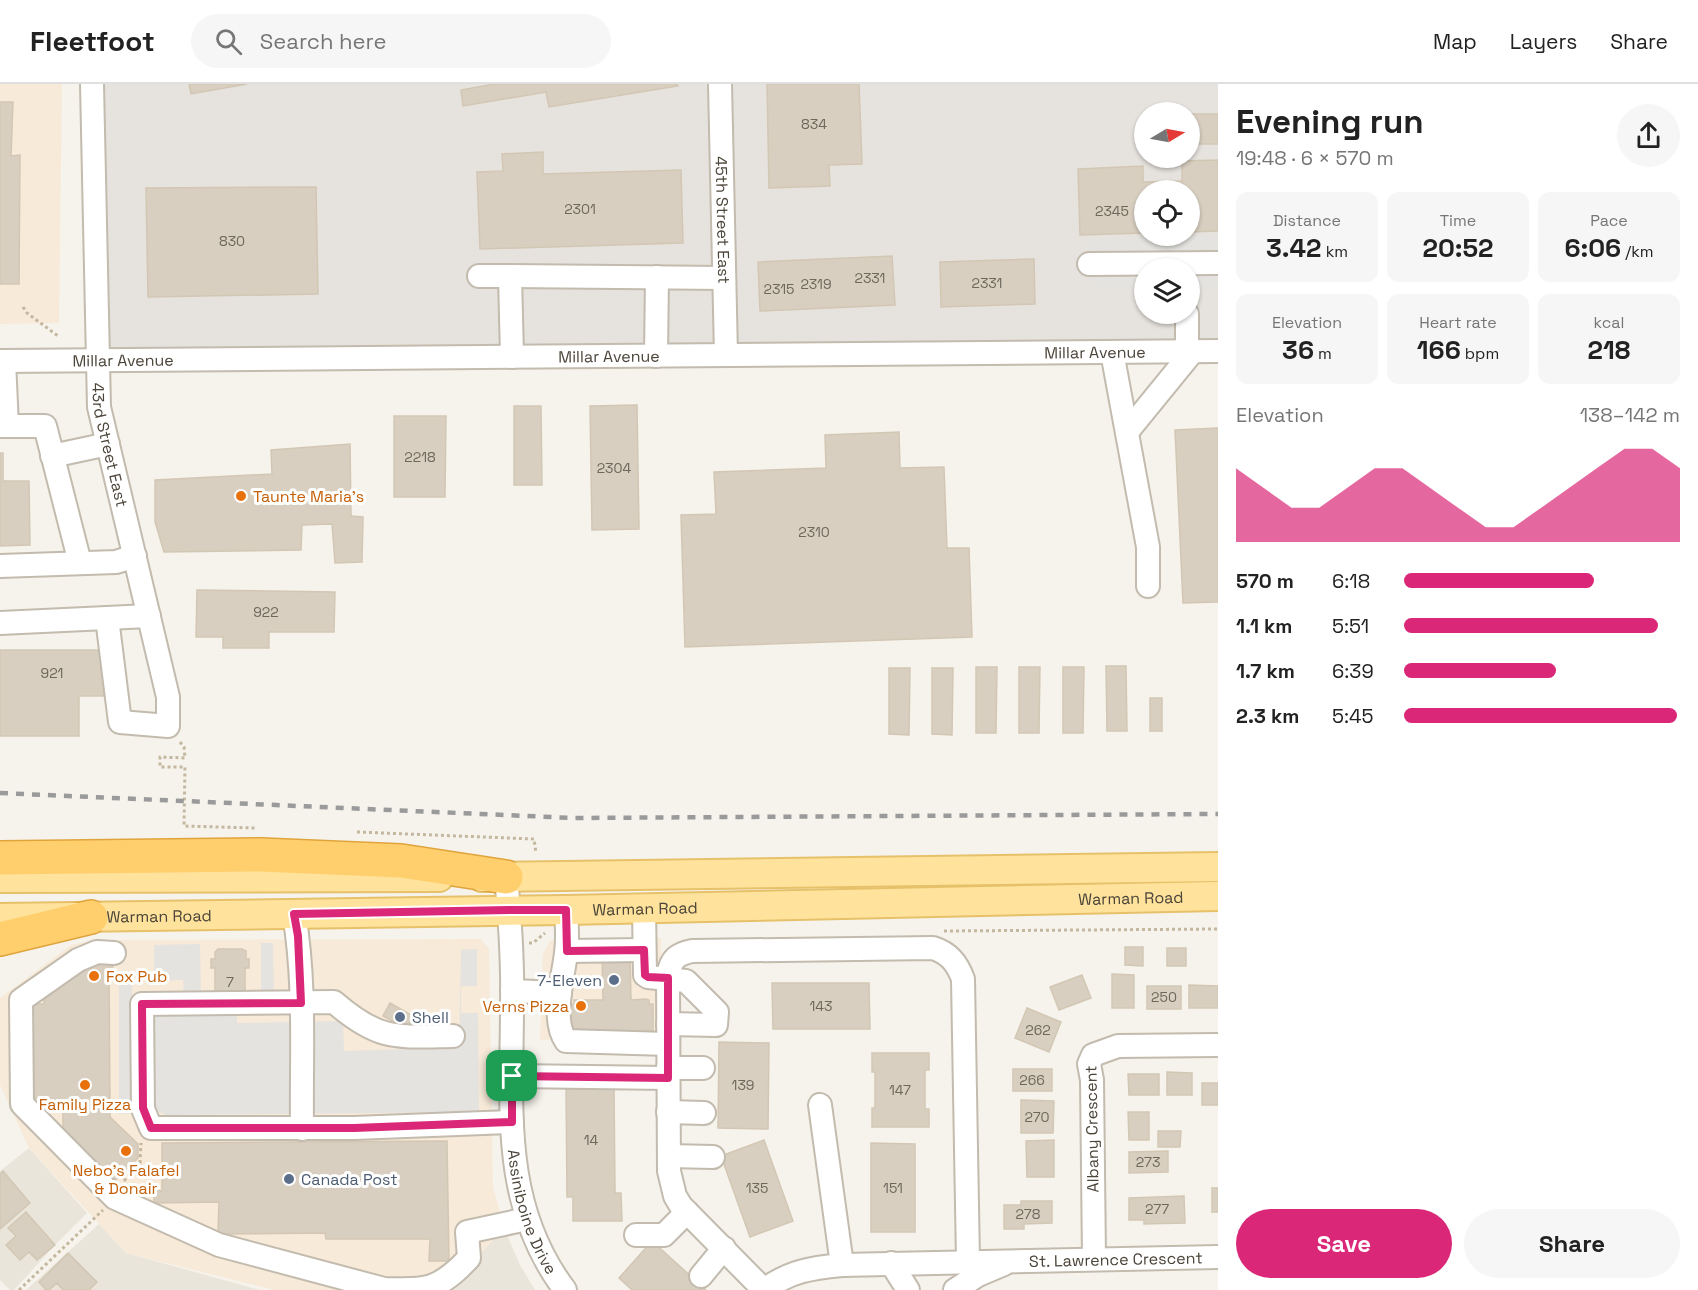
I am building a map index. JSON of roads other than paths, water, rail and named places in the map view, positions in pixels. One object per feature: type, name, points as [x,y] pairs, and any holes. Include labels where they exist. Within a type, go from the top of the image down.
[{"type":"highway","points":[[0,858],[261,855],[401,861],[506,877]]},
{"type":"highway","points":[[0,939],[91,916]]},
{"type":"main road","name":"Warman Road","points":[[0,878],[506,877],[1218,867]]},
{"type":"main road","name":"Warman Road","points":[[0,918],[566,910],[1218,896]]},
{"type":"street","name":"43rd Street East","points":[[92,84],[99,406],[168,697],[168,726],[120,722],[107,618]]},
{"type":"street","name":"45th Street East","points":[[720,84],[726,356]]},
{"type":"street","points":[[1200,265],[1218,263]]},
{"type":"street","points":[[1089,264],[1134,265]]},
{"type":"street","points":[[479,276],[724,278]]},
{"type":"street","points":[[510,276],[512,357]]},
{"type":"street","points":[[656,356],[657,277]]},
{"type":"street","points":[[1127,432],[1190,351],[1188,324]]},
{"type":"street","points":[[1112,351],[1148,547],[1148,585]]},
{"type":"street","name":"Millar Avenue","points":[[2,361],[1218,351]]},
{"type":"street","points":[[2,361],[4,426],[45,426],[80,563]]},
{"type":"street","points":[[52,456],[108,444]]},
{"type":"street","points":[[0,566],[116,562],[135,556]]},
{"type":"street","points":[[0,623],[148,616]]},
{"type":"street","name":"Assiniboine Drive","points":[[506,877],[512,991],[514,1164],[519,1195],[527,1219],[542,1256],[565,1290]]},
{"type":"street","points":[[566,910],[567,951],[560,993],[559,1027],[566,1041],[668,1034],[713,1025],[717,1022],[717,1012],[686,981],[645,975],[644,908]]},
{"type":"street","points":[[294,914],[298,936],[301,1003],[302,1129]]},
{"type":"street","points":[[764,1290],[687,1212],[675,1196],[673,1189],[669,1171],[668,978],[669,966],[674,958],[682,953],[692,951],[933,948],[943,951],[952,958],[963,979],[968,1261]]},
{"type":"street","points":[[567,951],[644,950]]},
{"type":"street","points":[[114,953],[97,952],[78,960],[21,1000],[22,1104],[115,1198],[219,1245],[384,1289],[435,1288],[454,1276],[469,1258],[467,1232],[527,1219]]},
{"type":"street","points":[[512,991],[560,993]]},
{"type":"street","points":[[453,1036],[391,1036],[354,1019],[334,1002],[142,1004],[143,1108],[151,1128],[302,1129],[512,1122]]},
{"type":"street","name":"Albany Crescent","points":[[1094,1258],[1092,1080],[1089,1064],[1093,1055],[1118,1046],[1218,1046]]},
{"type":"street","points":[[512,1076],[668,1073],[703,1068]]},
{"type":"street","points":[[820,1105],[842,1265]]},
{"type":"street","points":[[668,1112],[704,1113]]},
{"type":"street","points":[[669,1156],[713,1157]]},
{"type":"street","points":[[636,1235],[664,1235],[687,1212]]},
{"type":"street","points":[[701,1276],[724,1248]]},
{"type":"street","name":"St. Lawrence Crescent","points":[[764,1290],[808,1268],[842,1265],[1218,1257]]},
{"type":"street","name":"St. Lawrence Crescent","points":[[955,1290],[978,1275],[1012,1261]]},
{"type":"street","points":[[891,1263],[908,1290]]},
{"type":"railway","points":[[0,793],[573,818],[1218,814]]},
{"type":"place","name":"Taunte Maria's","points":[[241,496]]},
{"type":"place","name":"Fox Pub","points":[[94,976]]},
{"type":"place","name":"7-Eleven","points":[[614,980]]},
{"type":"place","name":"Verns Pizza","points":[[581,1006]]},
{"type":"place","name":"Shell","points":[[400,1017]]},
{"type":"place","name":"Family Pizza","points":[[85,1085]]},
{"type":"place","name":"Nebo's Falafel & Donair","points":[[126,1151]]},
{"type":"place","name":"Canada Post","points":[[289,1179]]}]
